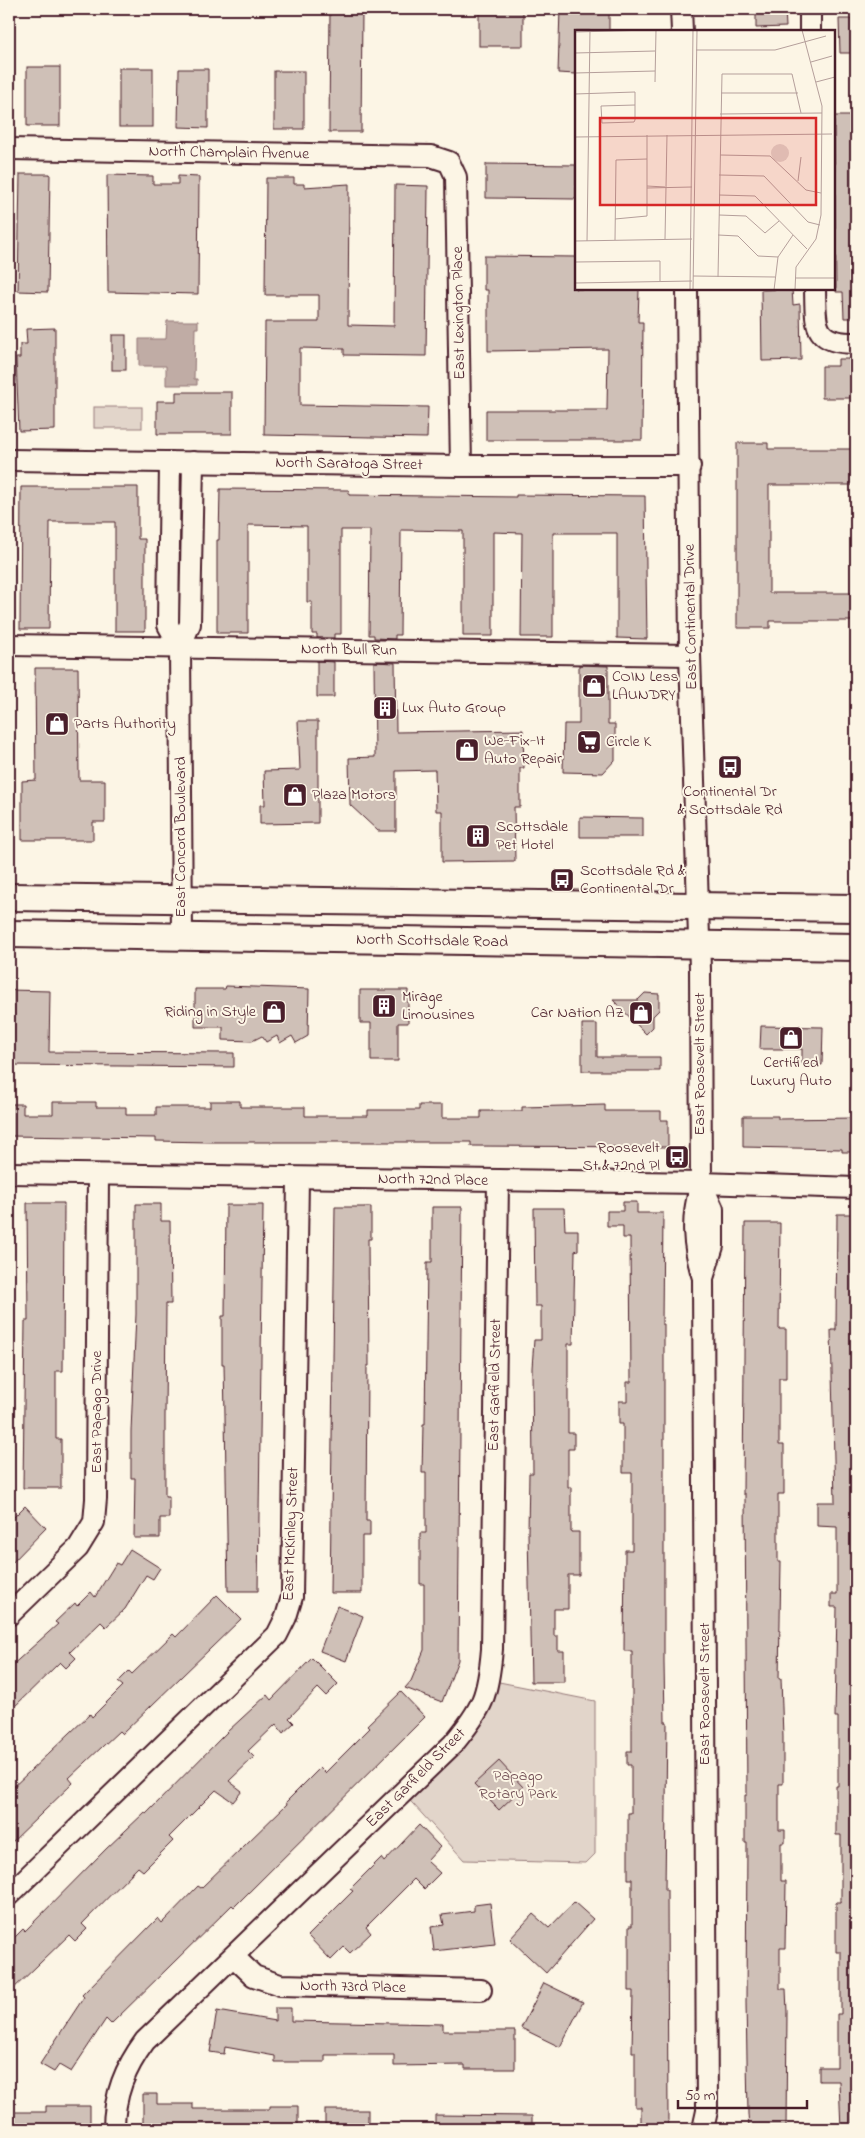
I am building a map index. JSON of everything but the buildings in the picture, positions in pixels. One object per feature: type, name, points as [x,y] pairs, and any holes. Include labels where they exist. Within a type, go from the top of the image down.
[{"type":"main road","points":[[9,897],[856,908]]},
{"type":"main road","name":"North Scottsdale Road","points":[[9,934],[856,947]]},
{"type":"street","points":[[681,9],[682,30]]},
{"type":"street","points":[[810,30],[810,14],[812,9]]},
{"type":"street","name":"North Champlain Avenue","points":[[9,149],[431,156],[449,162]]},
{"type":"street","name":"East Lexington Place","points":[[449,162],[456,177],[461,466]]},
{"type":"street","name":"East Continental Drive","points":[[687,290],[690,466],[690,655],[699,946]]},
{"type":"street","points":[[815,290],[816,324],[824,337],[840,343],[856,343]]},
{"type":"street","name":"North Saratoga Street","points":[[9,460],[461,466],[690,466]]},
{"type":"street","name":"East Concord Boulevard","points":[[170,462],[168,625],[180,647]]},
{"type":"street","name":"East Concord Boulevard","points":[[182,937],[180,647],[190,624],[193,462]]},
{"type":"street","name":"North Bull Run","points":[[9,644],[690,655]]},
{"type":"street","name":"East Roosevelt Street","points":[[699,946],[701,1183],[713,1210],[713,1246],[703,1278],[707,2123]]},
{"type":"street","name":"North 72nd Place","points":[[9,1173],[701,1183],[856,1188]]},
{"type":"street","name":"East Papago Drive","points":[[9,1615],[78,1548],[94,1522],[96,1499],[98,1175]]},
{"type":"street","name":"East McKinley Street","points":[[9,1895],[277,1635],[286,1618],[292,1597],[298,1178]]},
{"type":"street","name":"East Garfield Street","points":[[114,2129],[119,2087],[129,2062],[145,2041],[453,1744],[474,1718],[489,1686],[492,1649],[498,1180]]},
{"type":"street","name":"North 73rd Place","points":[[234,1957],[254,1976],[280,1986],[481,1990]]},
{"type":"green space","points":[[94,407],[142,407],[142,428],[94,428]]},
{"type":"green space","name":"Papago Rotary Park","points":[[489,1680],[595,1701],[595,1854],[586,1863],[464,1860],[403,1793],[454,1743]]},
{"type":"shaded area","points":[[167,321],[198,321],[198,328],[195,328],[194,379],[197,379],[197,385],[166,385],[166,366],[139,366],[139,339],[166,339]]},
{"type":"place","name":"COIN Less LAUNDRY","points":[[594,686]]},
{"type":"place","name":"Lux Auto Group","points":[[385,708]]},
{"type":"place","name":"Parts Authority","points":[[57,724]]},
{"type":"place","name":"Circle K","points":[[589,742]]},
{"type":"place","name":"We-Fix-It Auto Repair","points":[[467,750]]},
{"type":"place","name":"Continental Dr & Scottsdale Rd","points":[[730,767]]},
{"type":"place","name":"Plaza Motors","points":[[295,795]]},
{"type":"place","name":"Scottsdale Pet Hotel","points":[[478,836]]},
{"type":"place","name":"Scottsdale Rd & Continental Dr","points":[[562,880]]},
{"type":"place","name":"Mirage Limousines","points":[[384,1006]]},
{"type":"place","name":"Riding in Style","points":[[274,1012]]},
{"type":"place","name":"Car Nation AZ","points":[[641,1013]]},
{"type":"place","name":"Certified Luxury Auto","points":[[791,1038]]},
{"type":"place","name":"Roosevelt St & 72nd Pl","points":[[677,1157]]}]
